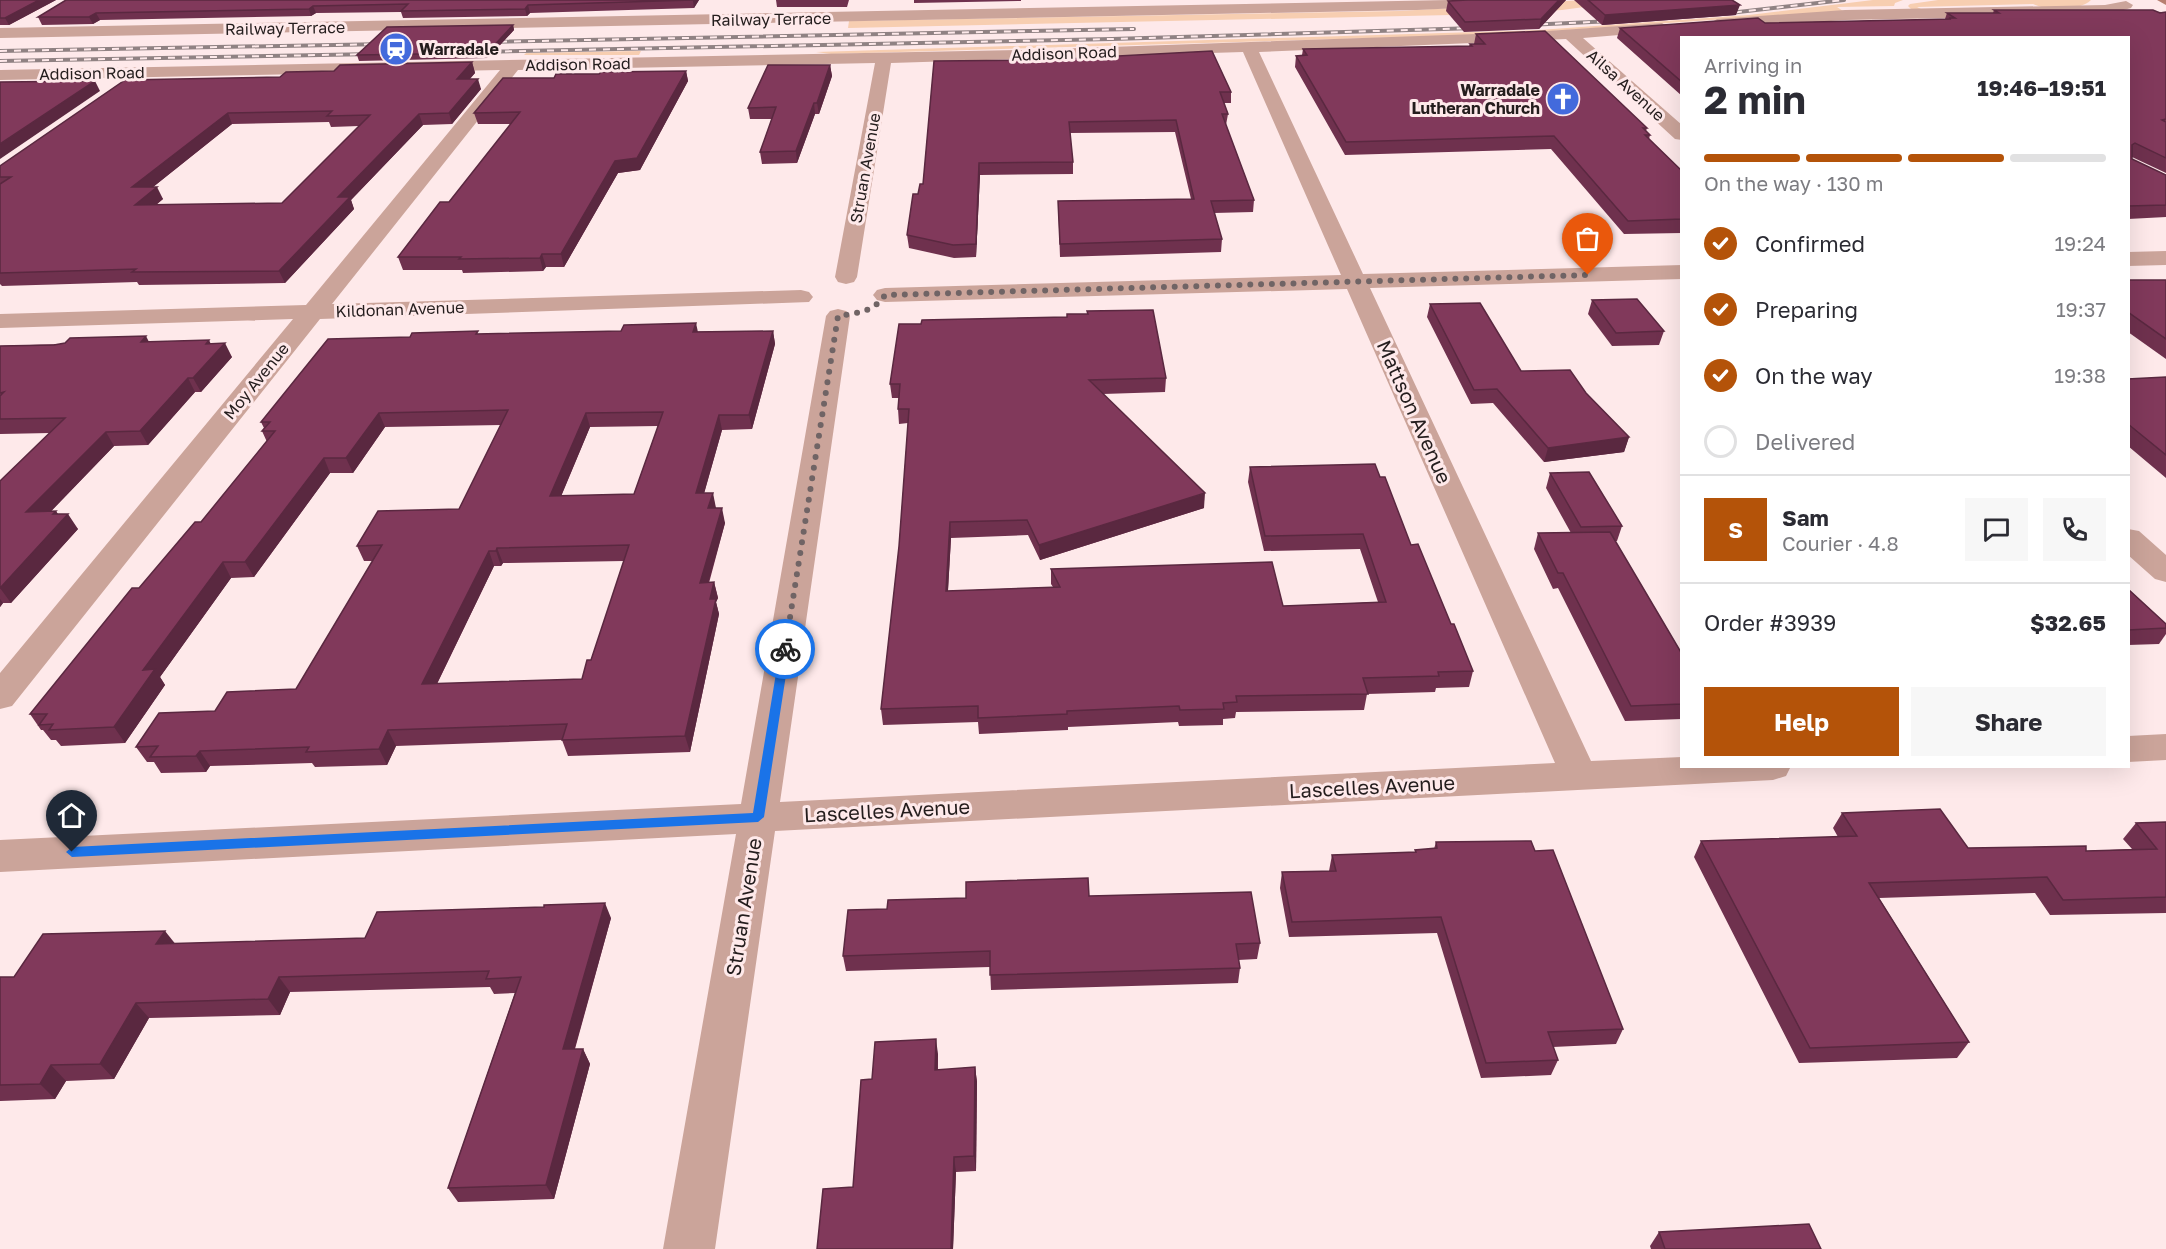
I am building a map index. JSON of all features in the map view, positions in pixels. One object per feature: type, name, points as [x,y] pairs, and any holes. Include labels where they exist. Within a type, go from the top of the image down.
[{"type":"street","points":[[731,20],[740,0]]},
{"type":"street","name":"Railway Terrace","points":[[6,33],[731,20],[1074,7],[1542,0]]},
{"type":"street","points":[[1702,25],[1883,14],[2105,10],[2126,4]]},
{"type":"street","points":[[374,27],[397,7]]},
{"type":"street","points":[[1883,14],[1914,32]]},
{"type":"street","points":[[6,33],[42,16]]},
{"type":"street","name":"Addison Road","points":[[0,75],[884,58],[1570,35],[1678,27]]},
{"type":"street","name":"Ailsa Avenue","points":[[1570,35],[1680,133]]},
{"type":"street","name":"Mattson Avenue","points":[[1249,47],[1579,776]]},
{"type":"street","name":"Struan Avenue","points":[[824,284],[884,58]]},
{"type":"street","name":"Moy Avenue","points":[[0,697],[513,65]]},
{"type":"street","points":[[114,92],[142,72]]},
{"type":"street","points":[[2130,259],[2166,258]]},
{"type":"street","points":[[824,284],[803,306],[817,313],[864,308],[1355,281],[1680,272]]},
{"type":"street","name":"Kildonan Avenue","points":[[0,321],[312,311],[869,280],[883,287],[864,308]]},
{"type":"street","name":"Struan Avenue","points":[[689,1249],[758,817],[864,308]]},
{"type":"street","points":[[2130,540],[2166,572]]},
{"type":"street","points":[[2130,749],[2166,747]]},
{"type":"street","name":"Lascelles Avenue","points":[[0,856],[1734,768]]},
{"type":"shaded area","points":[[1584,0],[1636,0],[1562,10],[1496,14],[848,28],[849,21],[1400,11]]},
{"type":"shaded area","points":[[1873,0],[1903,0],[1895,3],[1894,6],[1837,7],[1843,11],[1511,34],[831,54],[816,52],[1539,30],[1749,15]]},
{"type":"shaded area","points":[[1938,0],[2091,0],[2086,4],[2063,9],[2046,8],[2033,4],[1917,7],[1923,10],[1911,9],[1908,6]]},
{"type":"shaded area","points":[[641,51],[639,55],[524,55],[526,53]]},
{"type":"building","points":[[0,0],[39,0],[5,18],[0,18]]},
{"type":"building","points":[[66,0],[693,0],[528,5],[525,9],[401,11],[408,4],[313,6],[309,9],[96,13],[89,17],[38,17]]},
{"type":"building","points":[[1559,0],[1541,19],[1465,22],[1448,1]]},
{"type":"building","points":[[1588,0],[1732,0],[1740,5],[1605,15]]},
{"type":"building","points":[[1994,10],[2153,10],[2160,13],[2166,12],[2166,119],[2162,120],[2166,122],[2166,158],[2135,143],[2132,145],[2132,159],[2166,175],[2166,205],[2130,206],[2130,36],[1680,36],[1680,80],[1620,28],[1758,18],[1765,23],[1951,19],[1949,18],[1955,18],[1947,13],[1999,13]]},
{"type":"building","points":[[513,25],[487,53],[357,55],[387,27]]},
{"type":"building","points":[[1545,31],[1647,128],[1643,128],[1650,135],[1645,135],[1680,169],[1680,219],[1628,221],[1554,136],[1346,142],[1296,56],[1307,55],[1303,49],[1485,44],[1476,34]]},
{"type":"building","points":[[1212,51],[1231,92],[1220,92],[1228,114],[1222,114],[1254,200],[1211,201],[1222,239],[1060,244],[1058,201],[1194,199],[1176,120],[1069,122],[1073,162],[979,163],[976,244],[953,245],[907,235],[913,194],[918,194],[920,184],[923,184],[934,61],[1042,60]]},
{"type":"building","points":[[472,62],[457,79],[478,79],[449,113],[419,114],[338,197],[350,197],[279,271],[132,272],[136,269],[0,273],[0,184],[11,177],[0,177],[0,166],[125,80],[280,77],[286,72],[334,71],[340,65]],"holes":[[[332,111],[327,116],[370,115],[282,203],[135,205],[157,187],[132,187],[228,113]]]},
{"type":"building","points":[[768,65],[830,65],[817,103],[814,103],[796,151],[760,152],[776,107],[748,108]]},
{"type":"building","points":[[686,71],[637,158],[615,161],[561,254],[542,254],[540,258],[398,257],[440,202],[449,202],[520,112],[474,113],[503,78],[554,78],[556,74],[599,74],[601,72]]},
{"type":"building","points":[[95,81],[0,144],[0,82]]},
{"type":"building","points":[[2130,280],[2166,280],[2166,339],[2130,313]]},
{"type":"building","points":[[1637,299],[1664,331],[1616,333],[1592,300]]},
{"type":"building","points":[[1480,303],[1521,371],[1570,370],[1586,393],[1629,437],[1548,448],[1497,389],[1474,390],[1430,304]]},
{"type":"building","points":[[1153,310],[1166,378],[1089,380],[1205,493],[1039,545],[1027,520],[950,522],[946,591],[1060,587],[1051,569],[1272,562],[1283,606],[1386,602],[1363,534],[1265,536],[1250,467],[1375,464],[1380,477],[1385,477],[1411,545],[1418,544],[1473,671],[1438,672],[1439,676],[1363,678],[1368,694],[1236,696],[1237,702],[1223,703],[1224,709],[1180,710],[1179,706],[978,718],[978,706],[881,709],[899,546],[909,409],[898,409],[900,384],[890,384],[899,324],[921,324],[922,320],[1067,317],[1067,314],[1088,314],[1087,311]]},
{"type":"building","points":[[696,323],[693,332],[773,331],[749,415],[719,415],[696,493],[713,493],[708,508],[722,508],[700,583],[714,582],[710,599],[716,599],[685,736],[562,740],[567,724],[388,730],[379,749],[306,752],[309,747],[200,751],[196,756],[150,757],[158,746],[136,747],[159,713],[215,711],[227,692],[296,689],[382,545],[357,546],[378,511],[459,509],[508,410],[379,413],[346,458],[324,458],[245,562],[223,562],[143,670],[155,669],[114,727],[49,730],[53,724],[39,725],[47,714],[30,714],[132,588],[139,588],[195,522],[201,522],[275,431],[262,431],[270,422],[261,422],[328,339],[410,337],[412,333],[478,331],[476,334],[621,331],[624,325]],"holes":[[[663,412],[634,494],[550,496],[586,413]],[[629,545],[591,660],[587,660],[582,679],[422,684],[489,551],[496,551],[497,548]]]},
{"type":"building","points":[[146,336],[141,342],[209,340],[206,344],[225,343],[193,378],[188,378],[140,431],[106,432],[26,512],[56,511],[53,514],[68,514],[0,588],[0,481],[65,418],[0,419],[0,396],[4,392],[0,393],[0,346],[54,345],[65,343],[70,338]]},
{"type":"building","points":[[2166,377],[2166,455],[2130,426],[2130,379]]},
{"type":"building","points":[[1589,472],[1622,526],[1581,527],[1550,473]]},
{"type":"building","points":[[1610,532],[1680,651],[1680,704],[1631,706],[1563,573],[1558,573],[1538,533]]},
{"type":"building","points":[[2130,591],[2166,624],[2166,628],[2130,630]]},
{"type":"building","points":[[1940,809],[1968,848],[2086,846],[2086,851],[2157,849],[2136,823],[2166,822],[2166,897],[2063,900],[2047,877],[1869,883],[1969,1042],[1810,1048],[1701,841],[1857,836],[1842,813]]},
{"type":"building","points":[[1531,841],[1535,851],[1553,850],[1623,1029],[1548,1032],[1558,1060],[1486,1063],[1441,917],[1292,922],[1282,872],[1336,871],[1332,855],[1416,852],[1415,850],[1437,848],[1436,842]]},
{"type":"building","points":[[1088,878],[1089,896],[1251,892],[1260,943],[1236,944],[1240,968],[990,975],[990,951],[843,956],[848,910],[887,909],[888,900],[966,898],[966,882]]},
{"type":"building","points":[[605,903],[563,1049],[583,1049],[546,1185],[448,1188],[521,977],[486,979],[489,971],[279,977],[268,999],[136,1003],[100,1064],[51,1065],[40,1084],[0,1085],[0,977],[14,977],[43,934],[165,931],[156,944],[365,938],[377,912]]},
{"type":"building","points":[[936,1039],[935,1070],[975,1067],[974,1156],[954,1157],[951,1249],[817,1249],[823,1189],[853,1187],[861,1080],[872,1079],[875,1042]]},
{"type":"building","points":[[1809,1224],[1821,1249],[1665,1249],[1659,1232]]},
{"type":"railway","points":[[1721,14],[1844,0]]},
{"type":"railway","points":[[1527,25],[1613,21]]},
{"type":"railway","points":[[477,52],[1112,39],[1476,28]]},
{"type":"railway","points":[[486,42],[1134,29]]},
{"type":"railway","points":[[0,51],[387,44]]},
{"type":"railway","points":[[0,61],[375,54]]},
{"type":"way so far","points":[[785,649],[838,316],[863,312],[879,304],[885,295],[1588,275]]},
{"type":"place","name":"Warradale","points":[[396,49]]},
{"type":"place","name":"Warradale Lutheran Church","points":[[1563,99]]},
{"type":"route","points":[[72,852],[758,817],[785,649]]}]
